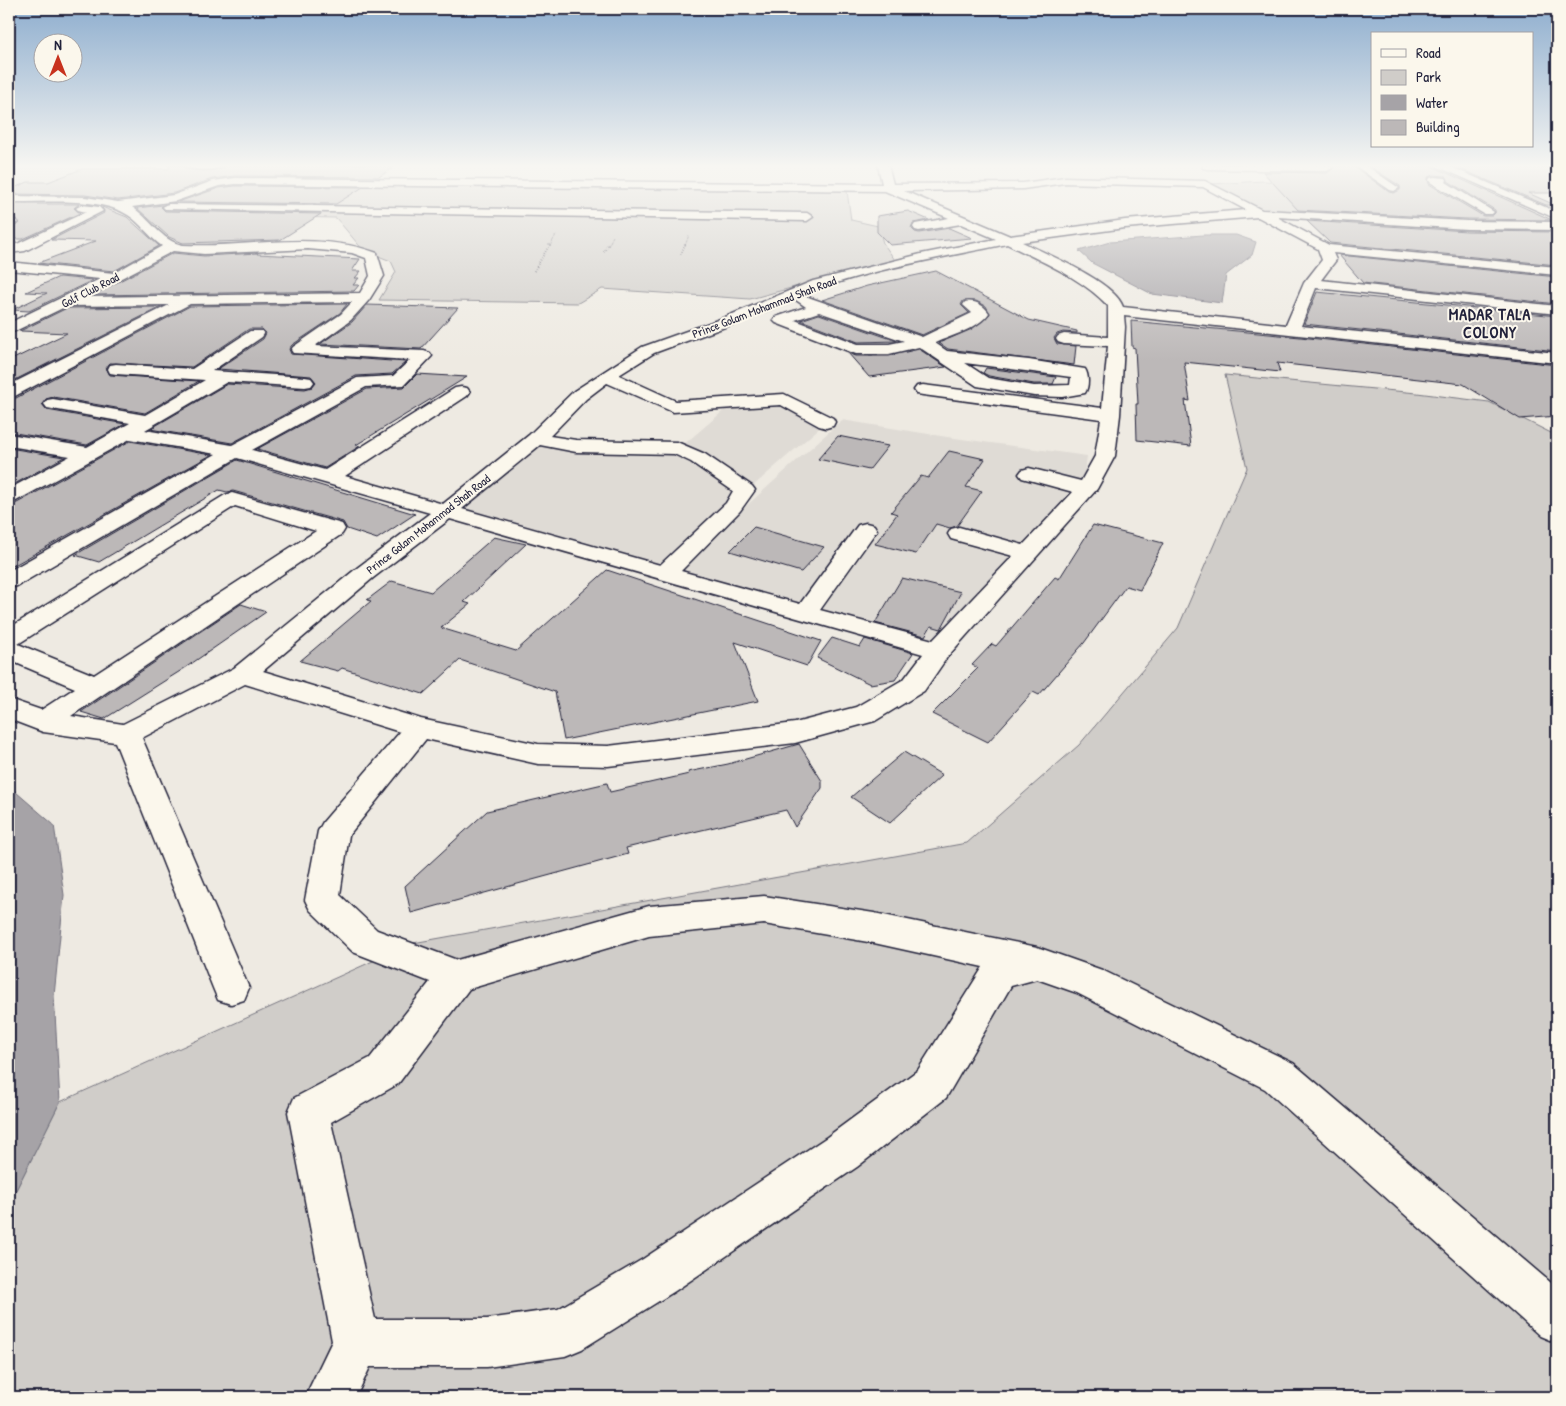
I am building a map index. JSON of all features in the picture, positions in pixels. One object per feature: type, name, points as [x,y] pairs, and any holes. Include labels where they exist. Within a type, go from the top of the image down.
[{"type":"street","points":[[9,249],[20,248],[57,231]]},
{"type":"street","points":[[9,581],[235,451],[363,382],[398,381],[424,356],[299,350],[346,317],[364,297],[377,276],[372,256],[353,248],[292,246],[220,250],[170,247],[151,231]]},
{"type":"street","points":[[292,246],[295,231]]},
{"type":"street","points":[[243,674],[419,728],[538,754],[608,756],[795,733],[865,714],[914,685],[939,650],[1087,489],[1105,456],[1111,415],[1116,342],[1115,305],[1101,290],[1080,276],[986,231]]},
{"type":"street","name":"Prince Golam Mohammad Shah Road","points":[[126,734],[243,674],[365,573],[448,510],[536,439],[580,395],[648,350],[728,321],[818,284],[1003,238],[1067,231]]},
{"type":"street","points":[[1293,231],[1325,248],[1539,270],[1554,277]]},
{"type":"street","points":[[1505,231],[1514,241]]},
{"type":"street","points":[[768,291],[838,269],[1003,238]]},
{"type":"street","name":"Golf Club Road","points":[[13,325],[67,302],[170,247]]},
{"type":"street","points":[[1292,330],[1311,283],[1329,260],[1325,248]]},
{"type":"street","points":[[1526,255],[1539,270]]},
{"type":"street","points":[[9,266],[116,277]]},
{"type":"street","points":[[1311,283],[1557,310]]},
{"type":"street","points":[[791,294],[819,307],[922,342],[983,382],[1034,391],[1062,392],[1079,389],[1079,373],[1029,365],[946,356]]},
{"type":"street","points":[[67,302],[364,297]]},
{"type":"street","points":[[9,392],[190,300]]},
{"type":"street","points":[[819,307],[781,320],[856,349],[890,349],[922,342],[971,321],[982,313],[970,305]]},
{"type":"street","points":[[1115,311],[1557,358]]},
{"type":"street","points":[[648,350],[683,326],[714,312]]},
{"type":"street","points":[[196,374],[256,334]]},
{"type":"street","points":[[366,353],[378,338]]},
{"type":"street","points":[[1064,339],[1116,342]]},
{"type":"street","points":[[116,369],[305,382]]},
{"type":"street","points":[[9,497],[127,433],[225,376]]},
{"type":"street","points":[[606,376],[673,407],[784,399],[826,422]]},
{"type":"street","points":[[924,390],[1111,415]]},
{"type":"street","points":[[329,477],[461,392]]},
{"type":"street","points":[[53,404],[148,421]]},
{"type":"street","points":[[127,433],[235,451],[448,510],[805,614],[939,650]]},
{"type":"street","points":[[536,439],[576,446],[676,448],[698,458],[745,490],[734,507],[665,573]]},
{"type":"street","points":[[9,440],[88,453]]},
{"type":"street","points":[[1029,474],[1087,489]]},
{"type":"street","points":[[9,639],[232,500],[334,529],[43,722]]},
{"type":"street","points":[[805,614],[866,530]]},
{"type":"street","points":[[959,534],[1028,553]]},
{"type":"street","points":[[9,650],[95,686]]},
{"type":"street","points":[[9,708],[43,722],[126,734],[232,988]]},
{"type":"street","points":[[419,728],[334,831],[322,900],[365,941],[457,976]]},
{"type":"street","points":[[330,1397],[356,1343],[308,1112],[384,1071],[457,976],[649,921],[764,910],[874,928],[1037,963],[1090,981],[1279,1076],[1557,1319]]},
{"type":"street","points":[[356,1343],[488,1343],[565,1332],[659,1275],[842,1152],[932,1084],[999,974],[1037,963]]},
{"type":"path","points":[[534,271],[556,231]]},
{"type":"shaded area","points":[[782,402],[824,424],[659,568],[458,509],[539,443],[675,452],[729,406]]},
{"type":"shaded area","points":[[842,420],[947,437],[1087,456],[1084,478],[934,645],[676,569]]},
{"type":"green space","points":[[347,231],[879,231],[883,243],[895,260],[750,299],[602,289],[578,303],[379,300],[396,272],[391,261],[363,250]]},
{"type":"green space","points":[[1225,375],[1417,393],[1489,402],[1557,436],[1557,1397],[9,1397],[9,1204],[60,1102],[413,943],[967,843],[1079,745],[1178,628],[1247,468]]},
{"type":"water","points":[[1203,235],[1236,235],[1256,242],[1252,255],[1226,275],[1222,303],[1152,294],[1092,263],[1079,251],[1110,242]]},
{"type":"water","points":[[9,786],[54,825],[64,895],[54,996],[60,1102],[9,1204]]},
{"type":"building","points":[[9,231],[41,231],[23,239],[9,239]]},
{"type":"building","points":[[69,231],[142,231],[159,246],[114,271],[38,263],[96,241],[51,240]]},
{"type":"building","points":[[162,231],[295,231],[280,240],[183,243],[169,237]]},
{"type":"building","points":[[914,231],[919,233],[955,231],[972,238],[890,245],[877,232]]},
{"type":"building","points":[[1317,231],[1557,232],[1557,265],[1330,243]]},
{"type":"building","points":[[173,253],[204,256],[258,253],[360,259],[352,271],[361,271],[355,278],[359,278],[353,285],[359,285],[354,291],[93,295]]},
{"type":"building","points":[[1339,255],[1557,277],[1557,304],[1363,283]]},
{"type":"building","points":[[936,271],[1029,320],[1077,331],[1077,333],[1063,332],[1057,334],[1054,338],[1057,344],[1076,346],[1074,365],[948,349],[939,343],[972,329],[990,314],[986,306],[976,301],[963,301],[961,305],[969,313],[922,335],[822,300],[867,286]]},
{"type":"building","points":[[59,277],[93,280],[29,311],[12,310],[47,293],[26,292]]},
{"type":"building","points":[[1317,292],[1557,316],[1557,351],[1304,324]]},
{"type":"building","points":[[347,304],[340,313],[292,345],[289,349],[291,354],[406,362],[392,374],[356,376],[232,443],[150,429],[227,384],[305,389],[312,387],[316,382],[311,376],[218,369],[263,339],[266,333],[262,329],[249,329],[192,367],[110,363],[106,368],[110,375],[199,381],[145,413],[53,397],[46,399],[42,404],[47,410],[125,424],[87,445],[9,432],[9,399],[16,398],[190,306]]},
{"type":"building","points":[[367,305],[458,308],[421,349],[320,344],[352,322]]},
{"type":"building","points":[[161,307],[9,383],[9,361],[67,333],[20,331],[67,308]]},
{"type":"building","points":[[819,314],[897,341],[858,342],[801,320]]},
{"type":"building","points":[[1131,321],[1557,365],[1557,416],[1520,419],[1463,384],[1277,363],[1280,372],[1184,362],[1190,401],[1185,400],[1191,446],[1137,440],[1136,404],[1138,404],[1135,348],[1132,347]]},
{"type":"building","points":[[919,349],[946,367],[869,377],[848,353],[856,356],[889,356]]},
{"type":"building","points":[[986,368],[1056,377],[1053,384],[1034,384],[989,376],[983,373]]},
{"type":"building","points":[[417,374],[467,377],[356,445],[360,446],[325,468],[257,449],[367,389],[404,387]]},
{"type":"building","points":[[838,436],[888,446],[869,470],[818,459]]},
{"type":"building","points":[[130,441],[211,455],[9,568],[9,505],[17,503]]},
{"type":"building","points":[[9,448],[64,457],[9,487]]},
{"type":"building","points":[[949,451],[985,459],[966,487],[982,491],[957,526],[950,528],[936,524],[916,554],[875,544],[897,514],[891,512],[921,476],[928,478]]},
{"type":"building","points":[[237,460],[415,514],[377,539],[347,529],[343,522],[233,491],[219,490],[99,562],[75,555]]},
{"type":"building","points":[[1093,525],[1163,543],[1140,590],[1126,586],[1084,643],[1039,695],[1033,692],[988,742],[932,714],[978,668],[972,665],[992,644],[996,646],[1055,577],[1059,579]]},
{"type":"building","points":[[754,527],[824,547],[801,572],[730,551]]},
{"type":"building","points":[[494,537],[526,544],[464,602],[470,604],[441,628],[516,651],[607,570],[821,641],[807,666],[735,642],[758,701],[564,740],[555,692],[460,660],[423,694],[342,668],[338,671],[300,661],[371,601],[367,600],[392,581],[431,592]]},
{"type":"building","points":[[902,578],[961,592],[941,629],[931,626],[925,636],[875,623]]},
{"type":"building","points":[[241,604],[266,612],[185,668],[104,719],[81,712]]},
{"type":"building","points":[[832,638],[860,647],[865,639],[913,653],[895,680],[870,684],[817,658]]},
{"type":"building","points":[[799,744],[822,781],[822,788],[795,827],[786,810],[626,848],[628,854],[411,913],[405,886],[487,811],[607,783],[610,792],[689,774],[688,772],[728,764]]},
{"type":"building","points":[[904,752],[942,775],[890,823],[851,797]]},
{"type":"district","name":"MADAR TALA COLONY","points":[[1490,323]]}]
